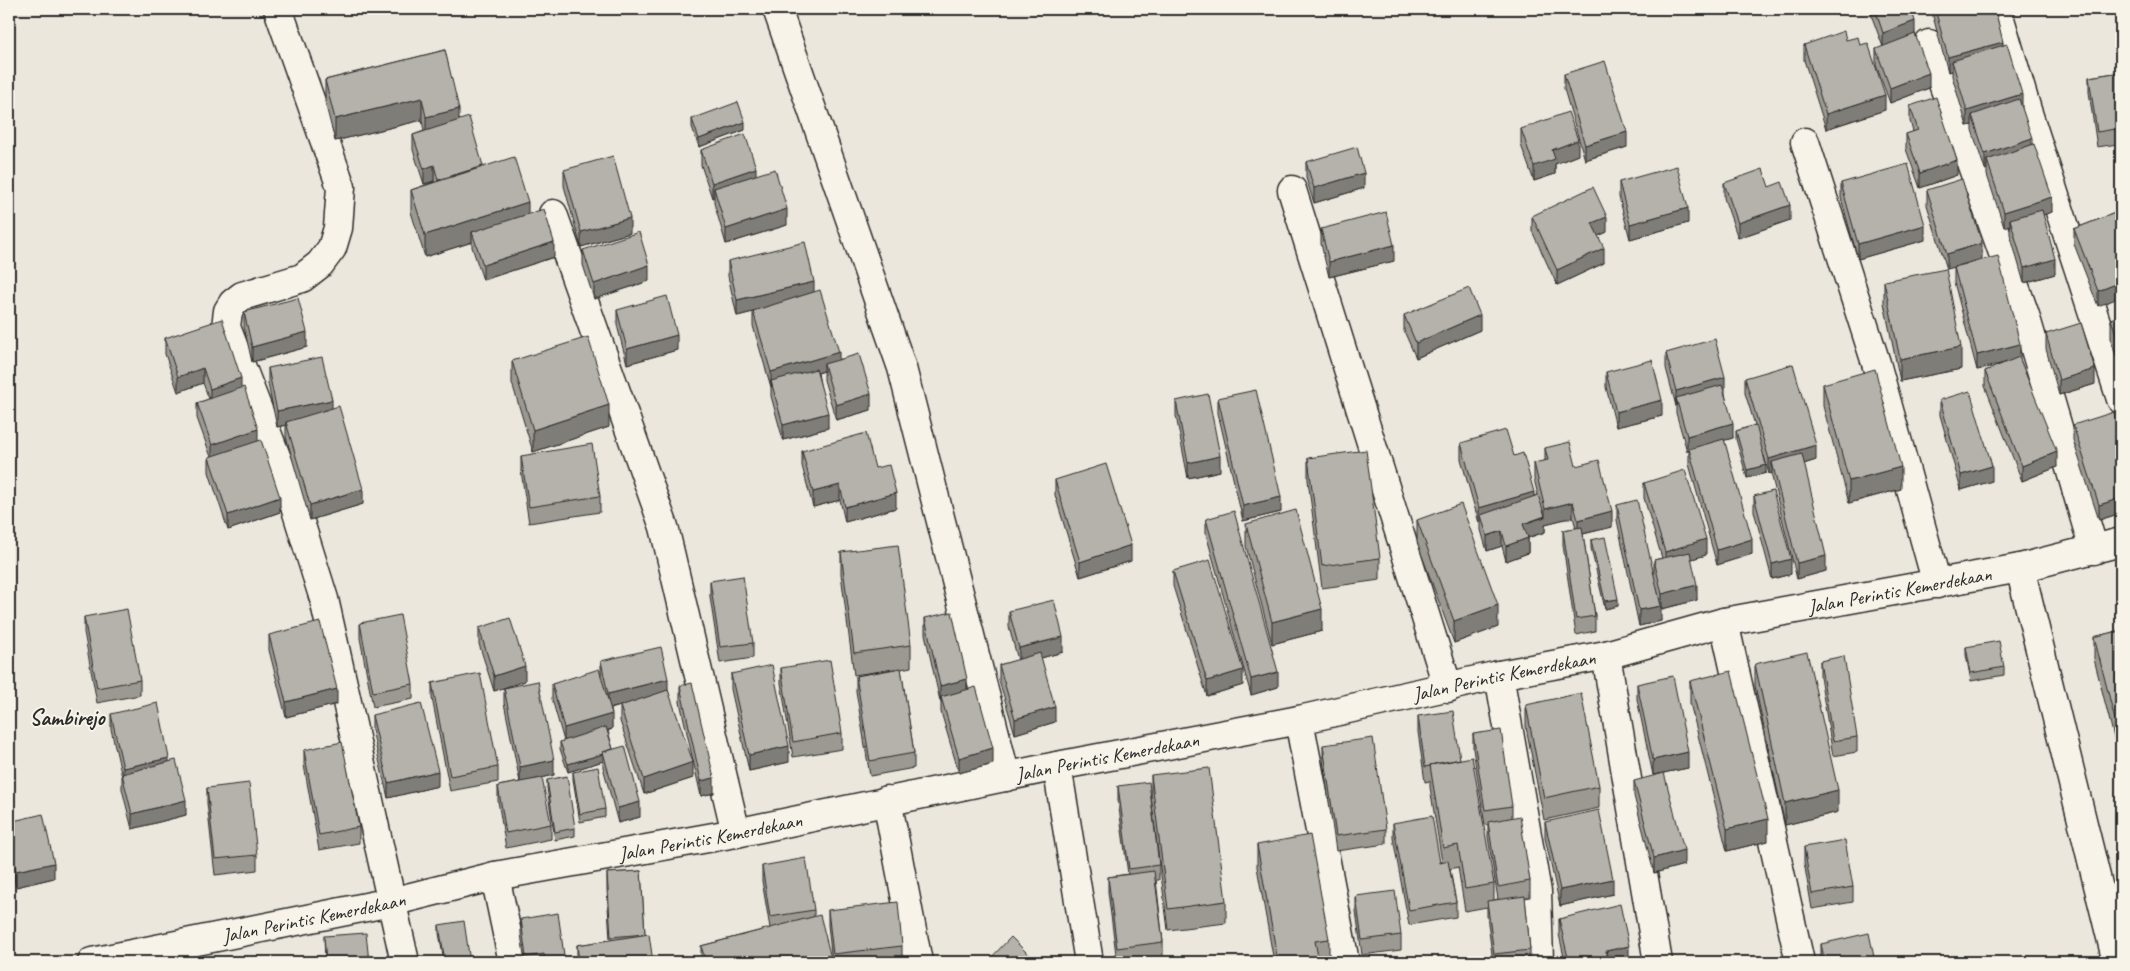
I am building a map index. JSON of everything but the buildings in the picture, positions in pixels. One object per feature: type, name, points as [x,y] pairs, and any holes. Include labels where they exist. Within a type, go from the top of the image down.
[{"type":"street","points":[[278,9],[341,187],[338,228],[332,248],[320,264],[302,278],[242,296],[233,303],[228,312],[226,327],[294,503],[324,599],[405,962]]},
{"type":"street","points":[[777,9],[902,368],[1006,777]]},
{"type":"street","points":[[1997,9],[2027,110],[2121,399]]},
{"type":"street","points":[[1929,44],[2025,315],[2094,550]]},
{"type":"street","points":[[1805,142],[1876,363],[1937,584]]},
{"type":"street","points":[[1292,190],[1448,688]]},
{"type":"street","points":[[553,214],[664,527],[736,833]]},
{"type":"street","name":"Jalan Perintis Kemerdekaan","points":[[92,962],[391,902],[495,876],[736,833],[887,800],[1299,720],[1500,675],[1606,655],[1724,622],[2020,568],[2121,542]]},
{"type":"street","points":[[2020,568],[2117,962]]},
{"type":"street","points":[[1724,622],[1800,962]]},
{"type":"street","points":[[1606,655],[1658,962]]},
{"type":"street","points":[[1500,675],[1537,892],[1539,962]]},
{"type":"street","points":[[1299,720],[1345,962]]},
{"type":"street","points":[[1057,766],[1089,962]]},
{"type":"street","points":[[887,800],[918,962]]},
{"type":"street","points":[[495,876],[513,962]]},
{"type":"district","name":"Sambirejo","points":[[67,717]]}]
